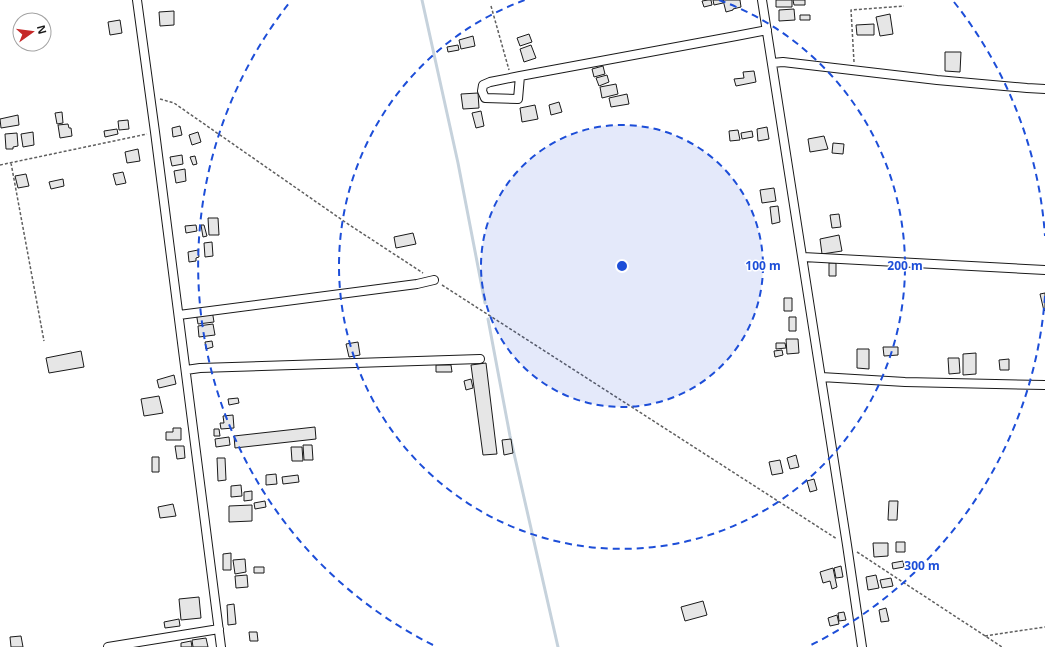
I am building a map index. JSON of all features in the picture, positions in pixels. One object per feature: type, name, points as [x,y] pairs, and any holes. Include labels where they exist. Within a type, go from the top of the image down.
[{"type":"street","points":[[137,0],[221,647]]},
{"type":"street","points":[[762,0],[848,545],[862,647]]},
{"type":"street","points":[[520,76],[518,99],[485,98],[482,91],[483,85],[490,82],[520,76],[767,30]]},
{"type":"street","points":[[772,63],[783,62],[937,80],[1045,89]]},
{"type":"street","points":[[803,258],[1045,270]]},
{"type":"street","points":[[179,315],[409,285],[434,280]]},
{"type":"street","points":[[186,370],[480,359]]},
{"type":"street","points":[[821,377],[905,382],[1045,385]]},
{"type":"street","points":[[108,647],[219,629]]},
{"type":"path","points":[[491,6],[511,78]]},
{"type":"path","points":[[855,71],[850,10],[904,6]]},
{"type":"path","points":[[150,96],[174,103],[348,224],[848,545],[1002,647]]},
{"type":"path","points":[[0,166],[155,132]]},
{"type":"path","points":[[12,163],[44,341]]},
{"type":"path","points":[[985,636],[1045,627]]},
{"type":"building","points":[[711,0],[712,5],[704,7],[702,1]]},
{"type":"building","points":[[713,0],[723,0],[723,3],[714,5]]},
{"type":"building","points":[[723,0],[740,0],[741,7],[726,12]]},
{"type":"building","points":[[776,0],[792,0],[792,7],[776,7]]},
{"type":"building","points":[[793,0],[805,0],[805,5],[794,5]]},
{"type":"building","points":[[794,9],[795,20],[779,21],[779,10]]},
{"type":"building","points":[[174,11],[174,25],[160,26],[159,12]]},
{"type":"building","points":[[890,14],[893,34],[880,36],[876,17]]},
{"type":"building","points":[[800,15],[810,15],[810,20],[800,20]]},
{"type":"building","points":[[120,20],[122,33],[110,35],[108,22]]},
{"type":"building","points":[[874,24],[874,35],[857,35],[856,25]]},
{"type":"building","points":[[529,34],[532,42],[520,46],[517,38]]},
{"type":"building","points":[[473,36],[475,46],[461,49],[459,40]]},
{"type":"building","points":[[458,45],[459,50],[448,52],[447,47]]},
{"type":"building","points":[[531,45],[536,58],[524,62],[520,49]]},
{"type":"building","points":[[945,52],[961,52],[960,72],[945,71]]},
{"type":"building","points":[[603,66],[605,74],[594,77],[592,69]]},
{"type":"building","points":[[754,71],[756,82],[736,86],[734,79],[744,78],[743,72]]},
{"type":"building","points":[[607,75],[609,82],[599,86],[596,78]]},
{"type":"building","points":[[616,84],[618,94],[602,98],[600,87]]},
{"type":"building","points":[[478,93],[479,108],[463,109],[461,94]]},
{"type":"building","points":[[627,94],[629,104],[611,107],[609,98]]},
{"type":"building","points":[[559,102],[562,112],[551,115],[549,105]]},
{"type":"building","points":[[535,105],[538,119],[522,122],[520,108]]},
{"type":"building","points":[[481,111],[484,126],[476,128],[472,113]]},
{"type":"building","points":[[62,112],[63,123],[57,124],[55,113]]},
{"type":"building","points":[[18,115],[19,125],[1,128],[0,119]]},
{"type":"building","points":[[128,120],[129,129],[119,130],[118,121]]},
{"type":"building","points":[[68,124],[69,128],[71,128],[72,136],[60,138],[58,125]]},
{"type":"building","points":[[180,126],[182,135],[173,137],[172,128]]},
{"type":"building","points":[[767,127],[769,139],[758,141],[757,129]]},
{"type":"building","points":[[117,129],[118,134],[105,137],[104,131]]},
{"type":"building","points":[[738,130],[740,140],[730,141],[729,131]]},
{"type":"building","points":[[752,131],[753,137],[742,139],[741,133]]},
{"type":"building","points":[[33,132],[34,145],[23,147],[21,134]]},
{"type":"building","points":[[198,132],[201,142],[192,145],[189,135]]},
{"type":"building","points":[[17,133],[18,146],[13,147],[13,149],[6,149],[5,134]]},
{"type":"building","points":[[824,136],[828,149],[810,152],[808,139]]},
{"type":"building","points":[[833,143],[844,144],[843,154],[832,153]]},
{"type":"building","points":[[138,149],[140,161],[127,163],[125,152]]},
{"type":"building","points":[[182,155],[183,164],[172,166],[170,157]]},
{"type":"building","points":[[195,156],[197,164],[193,165],[190,157]]},
{"type":"building","points":[[185,169],[186,181],[176,183],[174,171]]},
{"type":"building","points":[[123,172],[126,183],[116,185],[113,174]]},
{"type":"building","points":[[26,174],[29,186],[18,188],[15,176]]},
{"type":"building","points":[[63,179],[64,186],[51,189],[49,182]]},
{"type":"building","points":[[774,188],[776,201],[762,203],[760,190]]},
{"type":"building","points":[[778,206],[780,222],[772,224],[770,207]]},
{"type":"building","points":[[839,214],[841,227],[832,228],[830,215]]},
{"type":"building","points":[[208,218],[218,218],[219,235],[209,235]]},
{"type":"building","points":[[196,225],[197,231],[186,233],[185,226]]},
{"type":"building","points":[[201,225],[204,225],[207,236],[203,237]]},
{"type":"building","points":[[413,233],[416,244],[396,248],[394,237]]},
{"type":"building","points":[[839,235],[842,251],[822,254],[820,239]]},
{"type":"building","points":[[212,242],[213,256],[205,257],[204,243]]},
{"type":"building","points":[[198,250],[199,257],[196,258],[196,261],[189,262],[188,252]]},
{"type":"building","points":[[829,263],[836,263],[836,276],[829,276]]},
{"type":"building","points":[[1045,293],[1045,310],[1044,311],[1040,294]]},
{"type":"building","points":[[784,298],[792,298],[792,311],[784,311]]},
{"type":"building","points":[[212,310],[214,322],[198,324],[196,312]]},
{"type":"building","points":[[789,317],[796,317],[796,331],[789,331]]},
{"type":"building","points":[[213,324],[215,335],[199,337],[198,326]]},
{"type":"building","points":[[786,339],[798,339],[799,353],[787,354]]},
{"type":"building","points":[[212,341],[213,347],[206,349],[205,342]]},
{"type":"building","points":[[358,342],[360,355],[349,357],[346,344]]},
{"type":"building","points":[[776,343],[785,343],[786,348],[776,349]]},
{"type":"building","points":[[883,347],[898,347],[898,355],[884,356]]},
{"type":"building","points":[[857,349],[869,349],[869,369],[857,368]]},
{"type":"building","points":[[782,350],[783,355],[775,357],[774,351]]},
{"type":"building","points":[[81,351],[84,367],[49,373],[46,358]]},
{"type":"building","points":[[976,353],[976,374],[963,375],[963,354]]},
{"type":"building","points":[[948,358],[959,358],[960,373],[949,374]]},
{"type":"building","points":[[1009,359],[1009,370],[1000,370],[999,360]]},
{"type":"building","points":[[486,363],[497,454],[483,455],[471,365]]},
{"type":"building","points":[[436,365],[451,365],[452,372],[436,372]]},
{"type":"building","points":[[174,375],[176,384],[159,388],[157,380]]},
{"type":"building","points":[[471,379],[473,388],[466,390],[464,381]]},
{"type":"building","points":[[159,396],[163,413],[144,416],[141,399]]},
{"type":"building","points":[[238,398],[239,403],[229,405],[228,399]]},
{"type":"building","points":[[233,415],[234,428],[221,429],[220,423],[224,423],[223,416]]},
{"type":"building","points":[[315,427],[316,439],[235,448],[234,436]]},
{"type":"building","points":[[173,428],[181,428],[181,440],[166,440],[166,432],[173,432]]},
{"type":"building","points":[[214,429],[219,429],[220,436],[214,436]]},
{"type":"building","points":[[229,437],[230,445],[216,447],[215,439]]},
{"type":"building","points":[[511,439],[513,453],[504,455],[502,440]]},
{"type":"building","points":[[303,445],[312,445],[313,460],[304,460]]},
{"type":"building","points":[[175,446],[184,446],[185,458],[177,459]]},
{"type":"building","points":[[291,447],[302,447],[303,461],[292,461]]},
{"type":"building","points":[[796,455],[799,467],[790,469],[787,458]]},
{"type":"building","points":[[152,457],[159,457],[159,472],[152,472]]},
{"type":"building","points":[[217,458],[225,458],[226,480],[218,481]]},
{"type":"building","points":[[780,460],[783,473],[772,475],[769,462]]},
{"type":"building","points":[[276,474],[277,484],[266,485],[266,475]]},
{"type":"building","points":[[298,475],[299,482],[283,484],[282,477]]},
{"type":"building","points":[[814,479],[817,490],[810,492],[807,481]]},
{"type":"building","points":[[241,485],[242,496],[231,497],[231,486]]},
{"type":"building","points":[[252,491],[252,500],[244,501],[244,492]]},
{"type":"building","points":[[265,501],[266,507],[255,509],[254,503]]},
{"type":"building","points":[[889,501],[898,501],[897,520],[888,520]]},
{"type":"building","points":[[173,504],[176,516],[160,518],[158,507]]},
{"type":"building","points":[[252,505],[252,521],[229,522],[229,506]]},
{"type":"building","points":[[896,542],[905,542],[905,552],[896,552]]},
{"type":"building","points":[[873,543],[888,543],[888,556],[874,557]]},
{"type":"building","points":[[231,553],[231,570],[223,570],[223,554]]},
{"type":"building","points":[[245,559],[246,572],[235,574],[233,560]]},
{"type":"building","points":[[903,561],[904,567],[893,569],[892,563]]},
{"type":"building","points":[[841,566],[843,577],[836,578],[834,568]]},
{"type":"building","points":[[254,567],[264,567],[264,573],[254,573]]},
{"type":"building","points":[[833,568],[837,587],[832,589],[830,581],[823,583],[820,572]]},
{"type":"building","points":[[247,575],[248,587],[236,588],[235,576]]},
{"type":"building","points":[[876,575],[879,588],[868,590],[866,577]]},
{"type":"building","points":[[891,578],[893,586],[882,588],[880,580]]},
{"type":"building","points":[[199,597],[201,618],[181,620],[179,599]]},
{"type":"building","points":[[703,601],[707,615],[685,621],[681,607]]},
{"type":"building","points":[[234,604],[236,624],[228,625],[227,605]]},
{"type":"building","points":[[886,608],[889,621],[881,622],[879,610]]},
{"type":"building","points":[[844,612],[846,620],[839,621],[838,613]]},
{"type":"building","points":[[837,615],[839,624],[830,626],[828,618]]},
{"type":"building","points":[[179,619],[180,626],[165,628],[164,622]]},
{"type":"building","points":[[249,632],[257,632],[258,641],[250,641]]},
{"type":"building","points":[[21,636],[23,647],[11,647],[10,637]]},
{"type":"building","points":[[206,638],[208,647],[193,647],[192,640]]},
{"type":"building","points":[[191,641],[192,647],[181,647],[181,643]]},
{"type":"waterway","points":[[422,0],[458,163],[485,303]]},
{"type":"waterway","points":[[488,319],[510,436],[558,647]]}]
